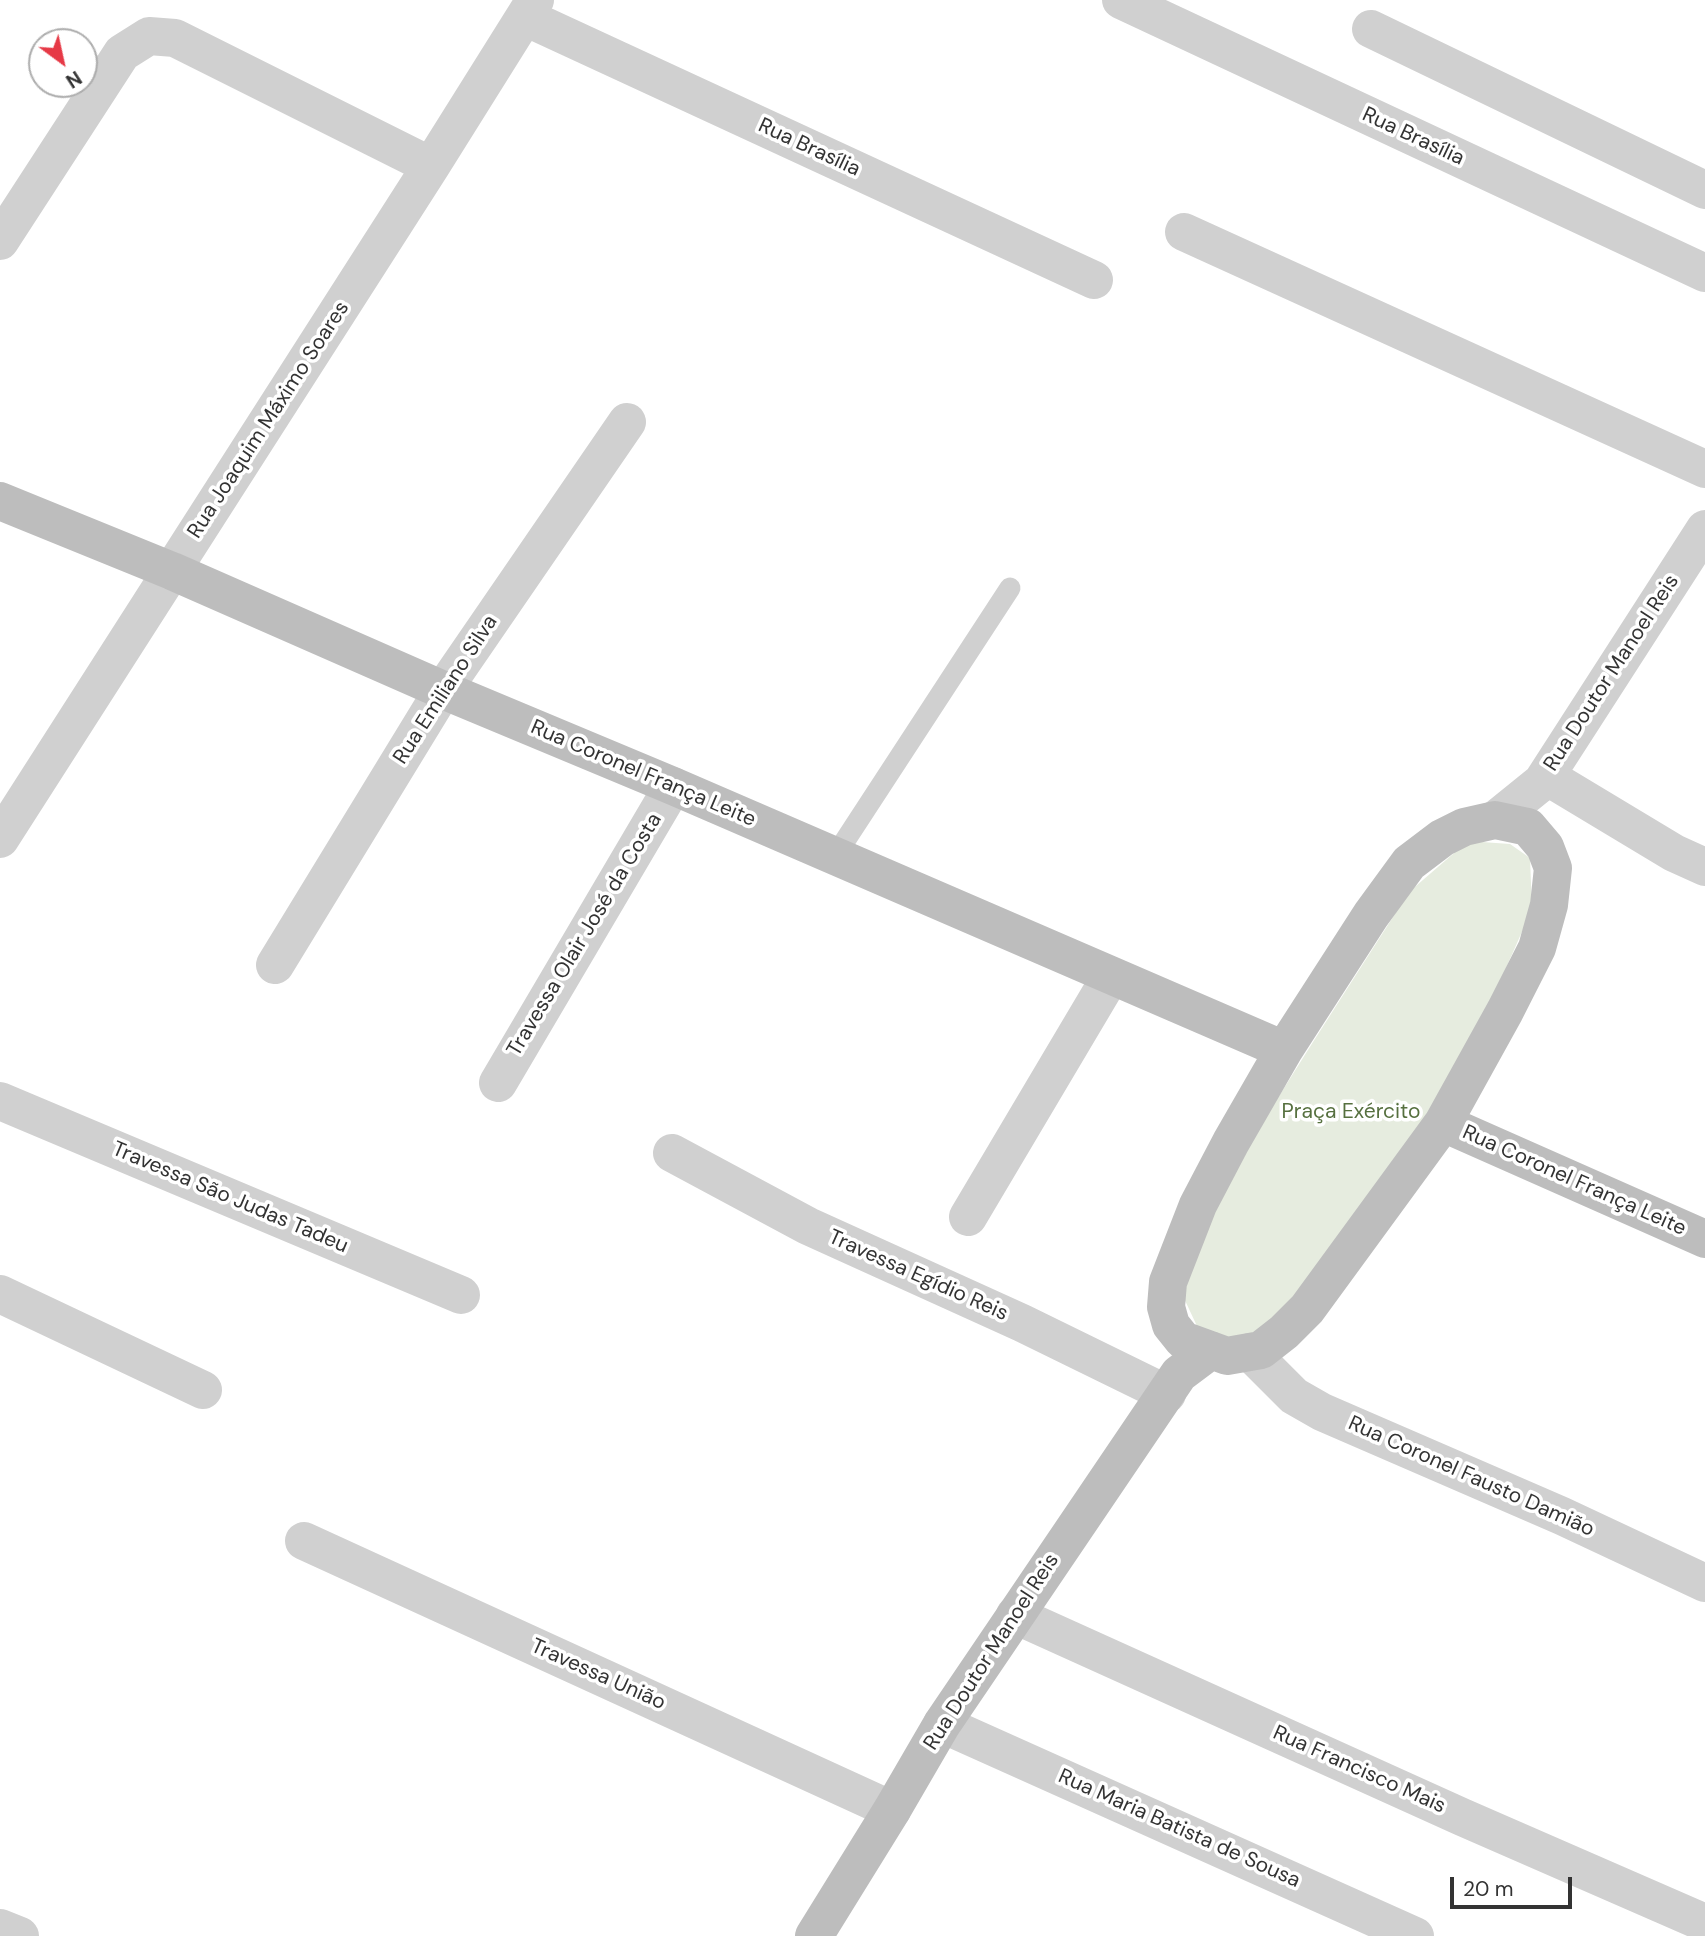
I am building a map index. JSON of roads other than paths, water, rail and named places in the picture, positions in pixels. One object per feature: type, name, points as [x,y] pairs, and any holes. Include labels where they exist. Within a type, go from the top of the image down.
[{"type":"main road","name":"Rua Coronel França Leite","points":[[0,501],[172,571],[1284,1050]]},
{"type":"main road","points":[[1495,820],[1528,827],[1545,847],[1553,868],[1549,905],[1537,947],[1443,1124],[1307,1308],[1284,1332],[1261,1350],[1185,1365],[1166,1307],[1168,1282],[1198,1205],[1284,1050],[1371,915],[1409,863],[1442,838],[1464,827],[1495,820]]},
{"type":"main road","name":"Rua Coronel França Leite","points":[[1443,1124],[1705,1239]]},
{"type":"main road","name":"Rua Doutor Manoel Reis","points":[[814,1936],[942,1724],[1185,1365]]},
{"type":"street","name":"Rua Brasília","points":[[1121,0],[1705,273]]},
{"type":"street","name":"Rua Brasília","points":[[530,8],[1094,280]]},
{"type":"street","name":"Rua Joaquim Máximo Soares","points":[[0,839],[530,8]]},
{"type":"street","points":[[1371,29],[1705,190]]},
{"type":"street","points":[[0,241],[122,53],[149,36],[176,38],[431,166]]},
{"type":"street","points":[[1184,232],[1705,469]]},
{"type":"street","name":"Rua Emiliano Silva","points":[[275,965],[443,690],[627,422]]},
{"type":"street","name":"Rua Doutor Manoel Reis","points":[[1495,820],[1544,779],[1704,532]]},
{"type":"street","points":[[1544,779],[1674,853],[1705,867]]},
{"type":"street","name":"Rua Doutor Manoel Reis","points":[[1544,779],[1541,806],[1545,847]]},
{"type":"street","name":"Travessa Olair José da Costa","points":[[498,1083],[673,786]]},
{"type":"street","points":[[968,1217],[1111,976]]},
{"type":"street","name":"Travessa São Judas Tadeu","points":[[0,1101],[461,1295]]},
{"type":"street","name":"Travessa Egídio Reis","points":[[672,1153],[808,1226],[1022,1323],[1185,1365]]},
{"type":"street","points":[[0,1294],[203,1390]]},
{"type":"street","name":"Rua Coronel Fausto Damião","points":[[1250,1352],[1294,1396],[1322,1412],[1562,1516],[1705,1583]]},
{"type":"street","name":"Travessa União","points":[[304,1541],[892,1810]]},
{"type":"street","name":"Rua Francisco Mais","points":[[1015,1615],[1462,1817],[1705,1923]]},
{"type":"street","name":"Rua Maria Batista de Sousa","points":[[942,1724],[1415,1936]]},
{"type":"street","points":[[0,1928],[20,1936]]},
{"type":"lane","points":[[835,856],[1010,588]]},
{"type":"park label","name":"Praça Exército","points":[[1351,1112]]}]
